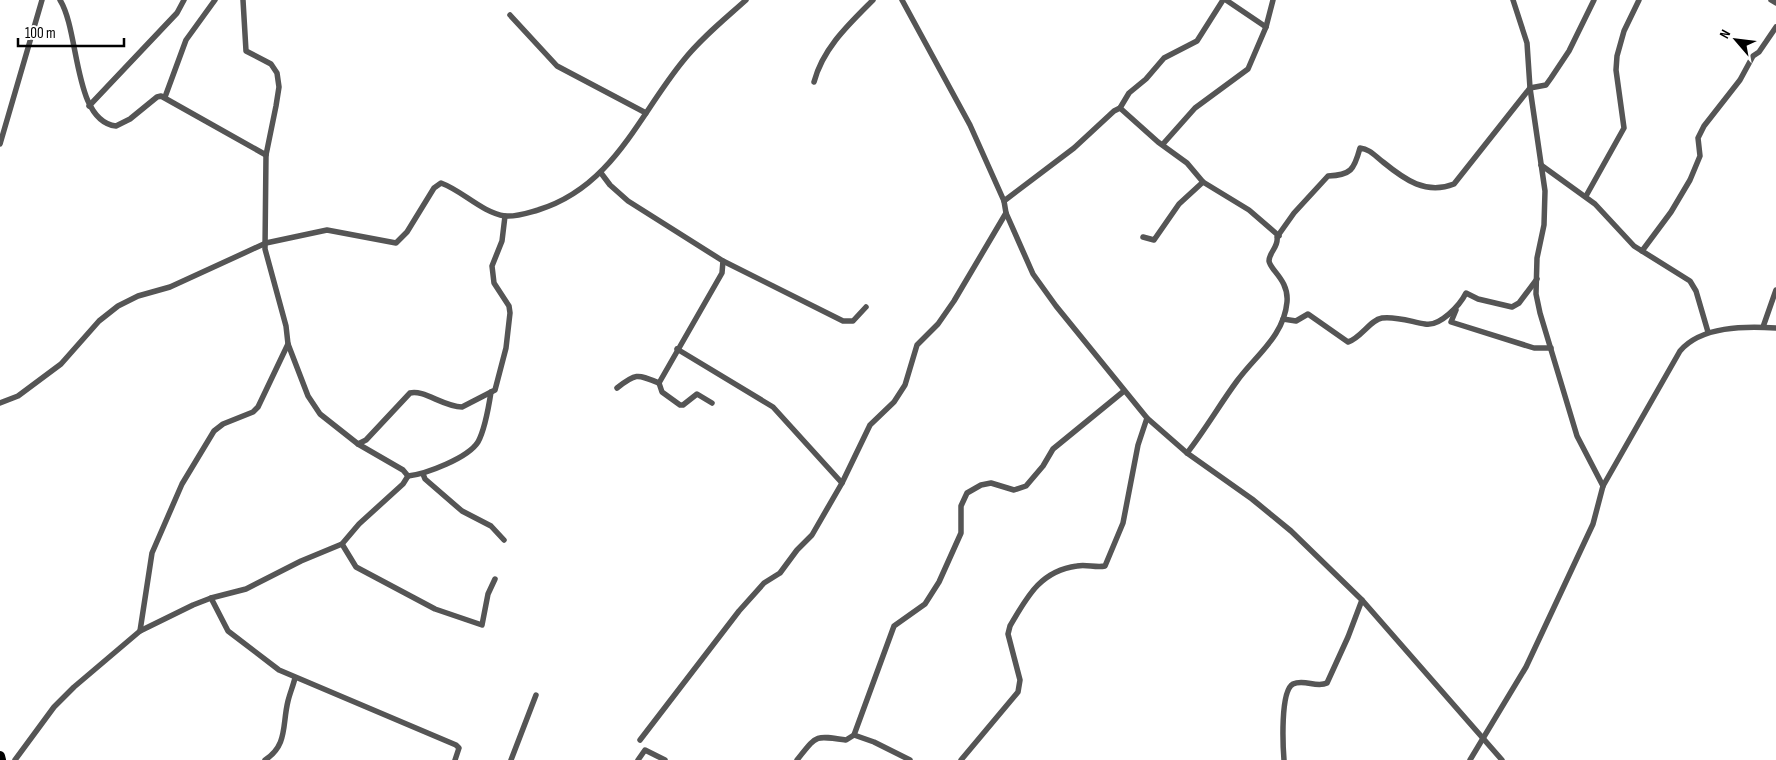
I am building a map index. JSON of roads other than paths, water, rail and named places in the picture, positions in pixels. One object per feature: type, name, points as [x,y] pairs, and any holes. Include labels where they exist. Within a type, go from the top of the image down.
[{"type":"highway","points":[[0,756],[1,760]]},
{"type":"street","points":[[0,144],[42,0]]},
{"type":"street","points":[[60,0],[66,10],[74,37],[82,81],[89,106],[102,122],[116,126],[130,119],[157,97],[165,97],[266,155]]},
{"type":"street","points":[[89,106],[177,14],[184,0]]},
{"type":"street","points":[[165,97],[186,40],[215,0]]},
{"type":"street","points":[[243,0],[246,50],[271,64],[277,73],[279,87],[266,155],[266,258],[286,326],[288,344],[308,396],[327,420],[358,444],[403,470],[408,476]]},
{"type":"street","points":[[0,402],[18,396],[61,364],[99,321],[118,306],[138,296],[170,287],[266,243],[314,231],[328,230],[396,243],[407,232],[434,188],[441,183],[491,212],[505,216],[517,216],[551,206],[580,190],[615,159],[684,59],[746,0]]},
{"type":"street","points":[[814,82],[828,51],[840,33],[873,0]]},
{"type":"street","points":[[902,0],[970,125],[1004,201],[1006,213],[1033,274],[1124,391],[1147,418],[1188,453],[1252,498],[1291,531],[1362,600],[1502,760]]},
{"type":"street","points":[[1004,201],[1074,148],[1114,111],[1120,108],[1129,93],[1146,79],[1164,58],[1197,41],[1224,0],[1266,27]]},
{"type":"street","points":[[1163,144],[1195,108],[1248,69],[1266,27],[1273,0]]},
{"type":"street","points":[[1512,0],[1527,43],[1530,88],[1538,127],[1546,206],[1537,258],[1536,294],[1576,436],[1603,486]]},
{"type":"street","points":[[1188,453],[1237,382],[1276,336],[1287,301],[1283,281],[1270,261],[1279,236],[1294,213],[1316,187],[1328,176],[1341,176],[1350,171],[1360,148],[1370,151],[1384,163],[1419,186],[1436,190],[1454,184],[1530,88],[1546,85],[1569,51],[1594,0]]},
{"type":"street","points":[[1586,196],[1624,128],[1616,70],[1617,56],[1624,31],[1639,0]]},
{"type":"street","points":[[1771,0],[1776,3]]},
{"type":"street","points":[[510,15],[545,56],[557,66],[646,113]]},
{"type":"street","points":[[1642,251],[1671,212],[1690,180],[1700,156],[1698,138],[1704,126],[1740,80],[1753,56],[1759,52],[1776,27]]},
{"type":"street","points":[[1120,108],[1187,163],[1203,182],[1249,210],[1279,236]]},
{"type":"street","points":[[1541,165],[1586,196],[1630,243],[1671,268],[1693,285],[1708,332]]},
{"type":"street","points":[[601,173],[610,185],[628,201],[723,261],[843,321],[853,321],[866,307]]},
{"type":"street","points":[[1143,237],[1154,240],[1179,204],[1203,182]]},
{"type":"street","points":[[640,740],[739,611],[764,583],[780,573],[812,535],[842,482],[870,425],[878,415],[894,402],[905,385],[917,345],[938,324],[954,301],[1006,213]]},
{"type":"street","points":[[358,444],[366,440],[410,393],[421,392],[435,401],[455,407],[462,407],[491,392],[496,387],[510,320],[508,306],[494,283],[492,266],[502,241],[505,216]]},
{"type":"street","points":[[712,403],[697,394],[683,406],[680,405],[662,392],[659,383],[722,273],[723,261]]},
{"type":"street","points":[[1537,279],[1519,303],[1512,307],[1478,299],[1466,293],[1451,322],[1534,348],[1550,348]]},
{"type":"street","points":[[1763,327],[1776,290]]},
{"type":"street","points":[[1282,320],[1296,321],[1308,314],[1348,342],[1357,340],[1380,319],[1413,320],[1429,324],[1450,315],[1457,308]]},
{"type":"street","points":[[1470,760],[1526,667],[1593,524],[1603,486],[1680,351],[1696,336],[1708,332],[1763,327],[1776,328]]},
{"type":"street","points":[[140,631],[152,553],[182,484],[214,431],[224,424],[253,412],[258,407],[288,344]]},
{"type":"street","points":[[677,349],[773,407],[842,482]]},
{"type":"street","points":[[617,388],[634,375],[640,375],[659,383]]},
{"type":"street","points":[[797,760],[816,738],[825,736],[846,740],[854,735],[894,626],[926,604],[939,582],[961,533],[961,506],[967,492],[981,485],[991,483],[1014,490],[1026,486],[1043,466],[1053,449],[1124,391]]},
{"type":"street","points":[[408,476],[423,474],[467,452],[478,441],[491,392]]},
{"type":"street","points":[[960,760],[1018,692],[1020,680],[1008,634],[1010,626],[1035,586],[1048,576],[1069,567],[1079,565],[1104,566],[1123,523],[1138,446],[1147,418]]},
{"type":"street","points":[[423,474],[425,479],[462,511],[491,526],[504,540]]},
{"type":"street","points":[[16,760],[54,707],[74,687],[140,631],[210,598],[246,589],[301,561],[342,544],[358,524],[403,484],[408,476]]},
{"type":"street","points":[[342,544],[356,567],[435,609],[482,625],[488,594],[495,579]]},
{"type":"street","points":[[210,598],[228,631],[280,670],[456,745],[459,748],[455,760]]},
{"type":"street","points":[[1284,760],[1283,723],[1288,690],[1293,684],[1301,682],[1327,684],[1362,600]]},
{"type":"street","points":[[265,760],[276,753],[282,742],[288,701],[295,678]]},
{"type":"street","points":[[512,760],[536,695]]},
{"type":"street","points":[[854,735],[881,744],[910,760]]},
{"type":"street","points":[[638,760],[645,750],[665,760]]}]
